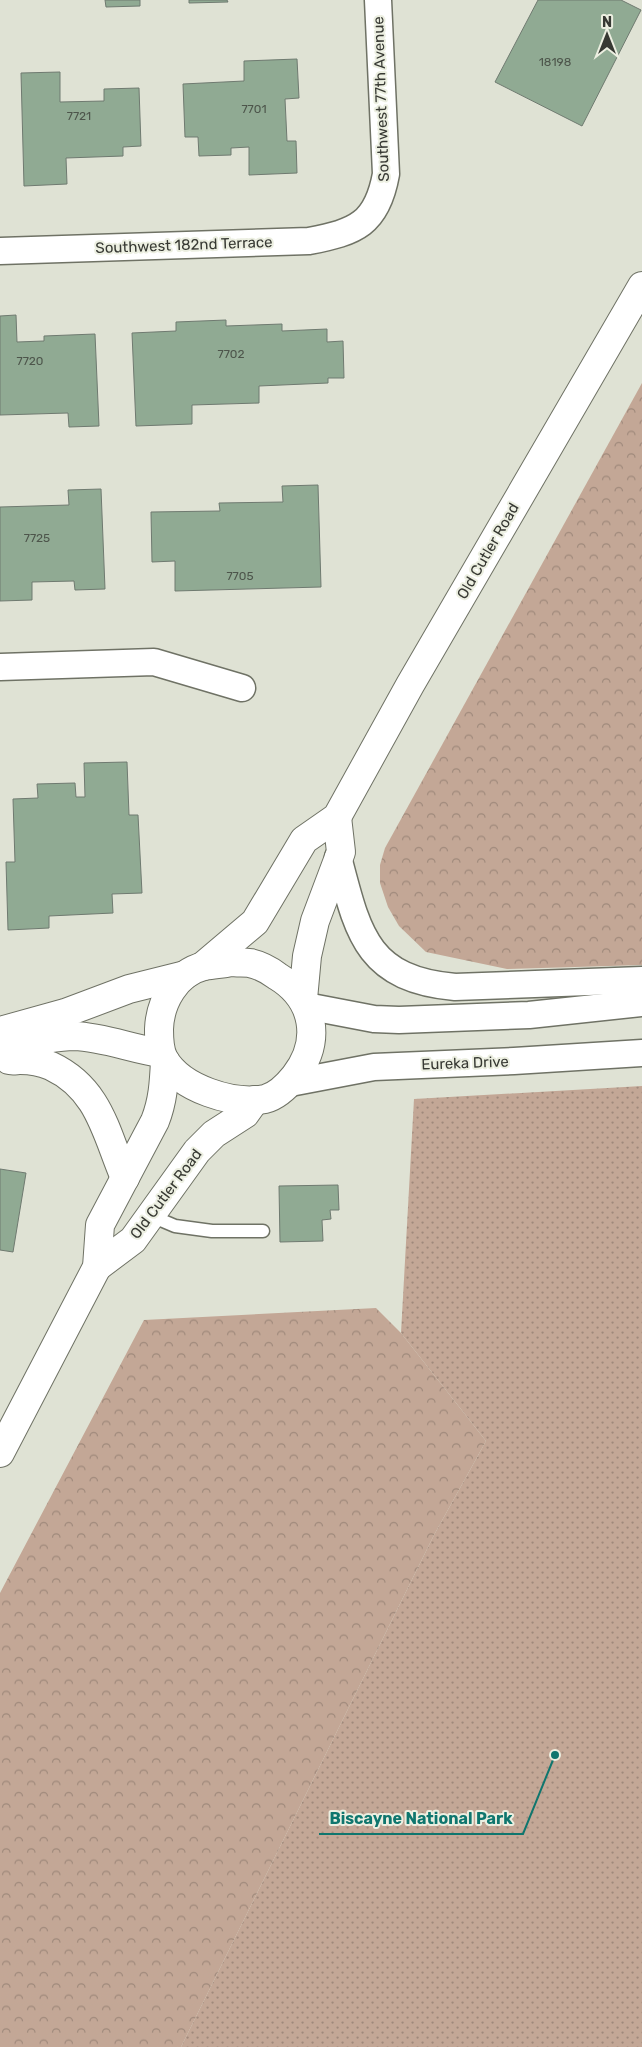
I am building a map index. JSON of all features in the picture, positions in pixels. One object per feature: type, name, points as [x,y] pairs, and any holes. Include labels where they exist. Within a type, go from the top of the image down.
[{"type":"main road","name":"Old Cutler Road","points":[[194,970],[255,922],[304,840],[337,818],[415,676],[642,286]]},
{"type":"main road","points":[[0,1040],[21,1043],[54,1036],[76,1036],[100,1040],[163,1057],[182,1077],[211,1094],[255,1100],[268,1098],[278,1093],[290,1083],[300,1069],[310,1044],[311,1027],[305,1002],[307,956],[315,921],[341,852],[337,818]]},
{"type":"main road","points":[[0,1031],[65,1013],[129,989],[194,970],[231,962],[250,964],[269,970],[285,980],[305,1002]]},
{"type":"main road","points":[[163,1057],[160,1027],[163,1008],[171,990],[194,970]]},
{"type":"main road","points":[[0,1052],[10,1060],[37,1062],[50,1066],[86,1091],[97,1108],[125,1178]]},
{"type":"main road","name":"Old Cutler Road","points":[[0,1453],[97,1266],[100,1225],[160,1108],[163,1093],[163,1057]]},
{"type":"main road","name":"Old Cutler Road","points":[[97,1266],[132,1240],[197,1151],[214,1134],[245,1114],[255,1100]]},
{"type":"street","name":"Southwest 77th Avenue","points":[[364,222],[376,209],[382,195],[386,174],[378,0]]},
{"type":"street","name":"Southwest 182nd Terrace","points":[[0,251],[309,240],[329,237],[364,222]]},
{"type":"street","points":[[0,667],[154,662],[242,688]]},
{"type":"street","points":[[338,857],[354,915],[363,935],[374,953],[387,966],[409,976],[432,985],[455,987],[642,980]]},
{"type":"street","points":[[305,1002],[374,1019],[399,1020],[513,1016],[642,1003]]},
{"type":"street","name":"Eureka Drive","points":[[290,1083],[374,1067],[642,1053]]},
{"type":"lane","points":[[150,1215],[175,1226],[212,1231],[263,1231]]},
{"type":"green space","points":[[642,383],[642,965],[507,969],[426,952],[399,926],[388,907],[380,883],[380,865],[385,848]]},
{"type":"green space","points":[[642,1086],[642,2047],[181,2047],[434,1535],[486,1441],[401,1333],[414,1099]]},
{"type":"green space","points":[[376,1308],[401,1333],[486,1441],[434,1535],[181,2047],[0,2047],[0,1593],[144,1320]]},
{"type":"building","points":[[105,0],[140,0],[140,6],[106,7]]},
{"type":"building","points":[[189,0],[227,0],[228,2],[189,3]]},
{"type":"building","points":[[538,0],[621,0],[641,10],[582,126],[495,82]]},
{"type":"building","points":[[297,59],[299,98],[285,99],[287,141],[296,141],[297,173],[249,175],[249,147],[231,148],[231,155],[199,156],[198,137],[185,137],[183,84],[244,81],[244,61]]},
{"type":"building","points":[[60,72],[60,102],[104,101],[104,89],[139,88],[141,146],[123,147],[123,156],[66,158],[67,184],[24,186],[21,73]]},
{"type":"building","points":[[16,315],[17,342],[44,341],[44,336],[95,334],[99,426],[69,427],[68,413],[0,415],[0,316]]},
{"type":"building","points":[[226,320],[226,326],[282,324],[282,331],[327,329],[327,342],[343,341],[344,378],[328,378],[328,383],[259,386],[259,403],[192,405],[192,424],[136,426],[132,333],[176,331],[176,322]]},
{"type":"building","points":[[318,485],[321,587],[175,591],[175,561],[152,562],[151,512],[220,511],[219,503],[283,502],[282,486]]},
{"type":"building","points":[[101,489],[105,589],[75,590],[74,581],[32,582],[32,600],[0,601],[0,507],[69,505],[68,490]]},
{"type":"building","points":[[127,762],[129,815],[138,815],[142,893],[112,894],[113,913],[49,916],[49,928],[8,930],[6,862],[15,862],[13,799],[38,798],[37,784],[75,783],[76,797],[85,797],[84,763]]},
{"type":"building","points":[[0,1169],[26,1173],[13,1252],[0,1250]]},
{"type":"building","points":[[338,1185],[339,1210],[330,1210],[331,1219],[322,1220],[323,1241],[280,1242],[279,1186]]},
{"type":"place","name":"Biscayne National Park","points":[[555,1755]]}]
